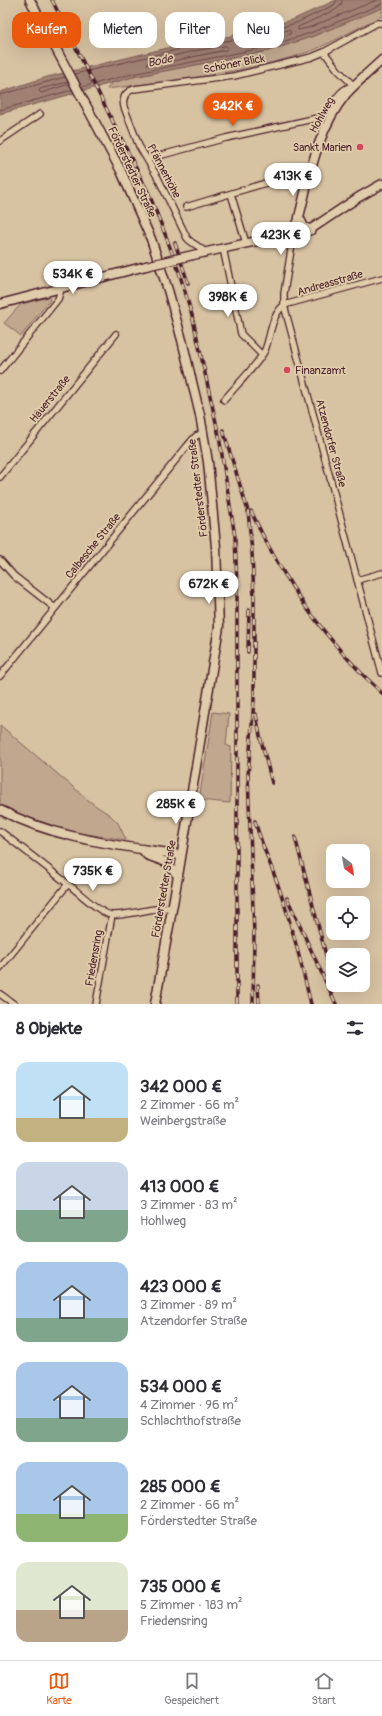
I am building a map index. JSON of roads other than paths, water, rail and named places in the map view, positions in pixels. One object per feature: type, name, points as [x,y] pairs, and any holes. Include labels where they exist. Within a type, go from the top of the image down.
[{"type":"main road","name":"Förderstedter Straße","points":[[30,0],[125,178],[154,247],[178,327],[203,433],[214,521],[218,568],[219,627],[178,876],[155,1004]]},
{"type":"main road","name":"Hohlweg","points":[[299,217],[314,158],[322,134],[340,103],[354,86],[382,60]]},
{"type":"main road","points":[[0,304],[204,252],[271,238],[299,236],[311,230],[359,197],[382,184]]},
{"type":"main road","points":[[299,217],[304,227],[311,230]]},
{"type":"main road","points":[[0,810],[29,824],[61,834],[181,855]]},
{"type":"main road","points":[[142,849],[147,855],[166,862],[178,876]]},
{"type":"street","name":"Schöner Blick","points":[[128,92],[134,89],[202,81],[240,74],[312,57],[377,23],[382,23]]},
{"type":"street","points":[[324,52],[338,70],[354,86]]},
{"type":"street","points":[[147,159],[226,138],[322,117],[341,91],[346,87],[354,86]]},
{"type":"street","name":"Pfännerhöhe","points":[[128,92],[123,99],[124,107],[139,146],[187,238],[204,252]]},
{"type":"street","points":[[0,141],[40,114]]},
{"type":"street","points":[[186,207],[279,179]]},
{"type":"street","points":[[231,194],[246,243]]},
{"type":"street","name":"Atzendorfer Straße","points":[[299,217],[292,230],[292,244],[284,293],[284,305],[382,673]]},
{"type":"street","points":[[223,248],[241,334],[262,355]]},
{"type":"street","name":"Andreasstraße","points":[[284,305],[382,278]]},
{"type":"street","points":[[0,371],[58,299],[60,293],[59,288]]},
{"type":"street","points":[[224,400],[262,355],[276,314],[284,305]]},
{"type":"street","name":"Häuerstraße","points":[[0,478],[116,334]]},
{"type":"street","name":"Calbesche Straße","points":[[0,676],[188,445],[196,436],[203,433]]},
{"type":"street","points":[[0,560],[14,576],[55,608]]},
{"type":"street","points":[[357,580],[382,573]]},
{"type":"street","points":[[0,831],[108,914],[112,915],[172,908]]},
{"type":"street","points":[[0,968],[68,884]]},
{"type":"street","name":"Friedensring","points":[[96,1004],[112,915]]},
{"type":"street","points":[[0,994],[14,1004]]},
{"type":"water","points":[[336,0],[382,0],[382,8],[311,37],[284,46],[284,22]]},
{"type":"water","name":"Bode","points":[[233,36],[233,48],[277,48],[133,77],[0,114],[0,92],[47,77],[167,48],[225,48],[225,37]]},
{"type":"railway","points":[[52,0],[149,194],[167,239],[192,315],[219,436],[235,537],[237,584],[237,1004]]},
{"type":"railway","points":[[175,243],[188,283]]},
{"type":"railway","points":[[223,430],[248,511],[252,552],[254,599],[254,700],[248,775],[254,935],[253,1004]]},
{"type":"railway","points":[[251,511],[277,561],[307,608],[342,653],[382,693]]},
{"type":"railway","points":[[248,652],[249,610]]},
{"type":"railway","points":[[256,714],[272,783]]},
{"type":"railway","points":[[255,821],[286,910],[298,950],[311,1004]]},
{"type":"railway","points":[[295,837],[326,955]]},
{"type":"railway","points":[[287,898],[336,1004]]},
{"type":"railway","points":[[258,985],[259,1004]]},
{"type":"place","name":"Sankt Marien","points":[[360,147]]},
{"type":"place","name":"Finanzamt","points":[[287,370]]}]
